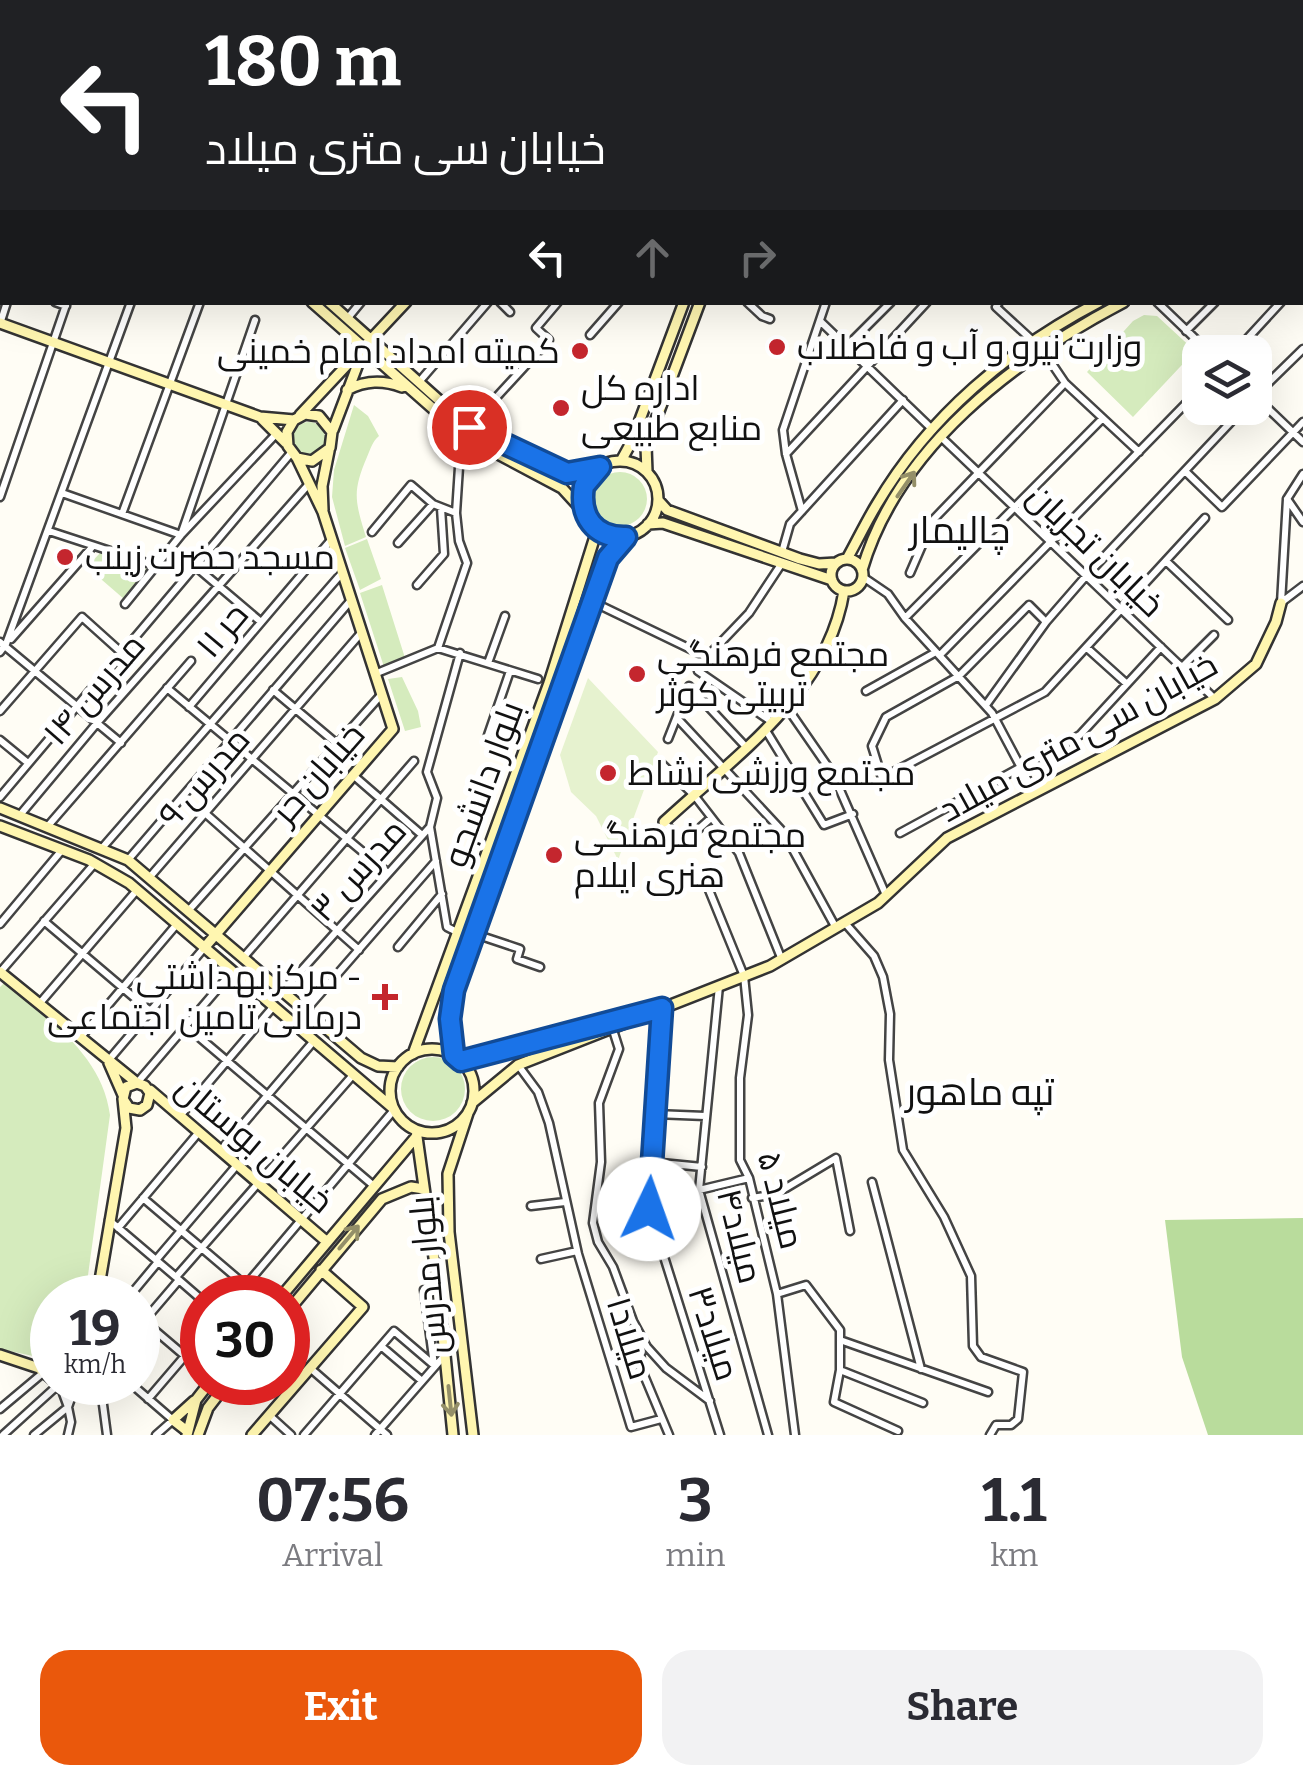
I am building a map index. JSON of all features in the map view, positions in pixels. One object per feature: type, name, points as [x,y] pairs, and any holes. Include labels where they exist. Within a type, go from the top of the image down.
[{"type":"street","points":[[0,497],[66,305]]},
{"type":"street","points":[[0,652],[49,531],[130,305]]},
{"type":"street","points":[[122,514],[199,305]]},
{"type":"street","points":[[316,305],[368,345],[450,424],[476,443],[562,488],[597,530],[606,535],[626,537],[648,524],[663,523],[782,557],[820,564],[856,562],[986,705],[1035,793]]},
{"type":"street","points":[[332,305],[368,345]]},
{"type":"street","points":[[347,318],[358,305]]},
{"type":"street","points":[[292,452],[286,432],[296,418],[403,305]]},
{"type":"street","points":[[414,386],[485,305]]},
{"type":"street","points":[[503,305],[510,312]]},
{"type":"street","points":[[469,427],[550,340],[536,328],[555,305]]},
{"type":"street","points":[[590,335],[616,305]]},
{"type":"street","points":[[621,461],[632,442],[683,305]]},
{"type":"street","points":[[647,472],[646,446],[699,305]]},
{"type":"street","points":[[750,305],[770,319]]},
{"type":"street","points":[[802,511],[783,430],[825,305]]},
{"type":"street","points":[[848,346],[888,305]]},
{"type":"street","points":[[786,454],[923,305]]},
{"type":"street","points":[[998,305],[1033,341]]},
{"type":"street","points":[[832,580],[878,502],[933,430],[973,387],[1033,341],[1094,305]]},
{"type":"street","points":[[844,591],[858,587],[869,548],[889,508],[942,438],[981,397],[1042,350],[1119,305]]},
{"type":"street","points":[[1159,305],[1190,335]]},
{"type":"street","points":[[1186,331],[1212,305]]},
{"type":"street","points":[[1251,335],[1279,305]]},
{"type":"street","points":[[181,535],[255,320]]},
{"type":"street","points":[[820,321],[942,438]]},
{"type":"street","points":[[0,323],[260,417],[319,416],[332,432]]},
{"type":"street","points":[[292,452],[320,459],[330,448],[347,390],[368,345]]},
{"type":"street","points":[[1272,379],[1303,348]]},
{"type":"street","points":[[1042,350],[1066,384],[1102,419],[1142,449]]},
{"type":"street","points":[[347,390],[358,384],[381,382],[414,386],[469,427],[567,473],[621,461],[640,466],[653,480],[658,500],[667,510],[782,557],[832,580],[844,591]]},
{"type":"street","points":[[910,573],[933,520],[1066,384]]},
{"type":"street","points":[[592,602],[707,657],[749,613],[782,557],[790,524],[903,400]]},
{"type":"street","points":[[866,691],[938,653],[1052,543],[1182,408]]},
{"type":"street","points":[[1272,413],[1303,442]]},
{"type":"street","name":"خیابان حر","points":[[204,948],[392,729],[384,693],[323,512],[292,452],[260,417]]},
{"type":"street","points":[[905,618],[1102,419]]},
{"type":"street","points":[[1182,473],[1222,507],[1303,422]]},
{"type":"street","points":[[438,648],[467,563],[459,541],[456,512],[460,452],[450,424]]},
{"type":"street","points":[[986,705],[1046,622],[1228,425]]},
{"type":"street","points":[[126,604],[181,535],[278,433]]},
{"type":"street","name":"خیابان تجریان","points":[[942,438],[1216,699]]},
{"type":"street","name":"خیابان حر","points":[[323,512],[322,486],[330,448]]},
{"type":"street","points":[[0,797],[292,452]]},
{"type":"street","points":[[584,512],[584,486],[600,467]]},
{"type":"street","points":[[1281,603],[1287,500],[1303,474]]},
{"type":"street","name":"مدرس ۱۴","points":[[20,815],[97,722],[308,485]]},
{"type":"street","points":[[372,532],[411,485],[433,504],[456,512]]},
{"type":"street","points":[[62,493],[181,535]]},
{"type":"street","points":[[648,524],[658,500]]},
{"type":"street","points":[[1287,500],[1303,522]]},
{"type":"street","points":[[398,543],[433,504]]},
{"type":"street","points":[[417,586],[444,554],[441,508]]},
{"type":"street","points":[[1046,622],[1028,605],[959,676],[886,717],[872,746],[882,778],[1045,692],[1204,518]]},
{"type":"street","name":"بلوار دانشجو","points":[[413,1054],[550,684],[597,530]]},
{"type":"street","points":[[49,531],[156,566]]},
{"type":"street","name":"بلوار دانشجو","points":[[457,1058],[450,1019],[454,990],[608,558],[626,537]]},
{"type":"street","name":"حر ۱۱","points":[[189,707],[332,539]]},
{"type":"street","points":[[3,643],[93,546]]},
{"type":"street","points":[[1166,562],[1228,620]]},
{"type":"street","points":[[195,566],[261,622]]},
{"type":"street","points":[[102,848],[343,572]]},
{"type":"street","points":[[1281,603],[1303,586]]},
{"type":"street","points":[[712,818],[683,843],[664,822],[788,709],[817,666],[840,621],[844,591]]},
{"type":"street","points":[[128,860],[352,598]]},
{"type":"street","name":"خیابان سی متری میلاد","points":[[470,1108],[518,1065],[782,960],[886,896],[947,838],[1216,699],[1256,664],[1281,603]]},
{"type":"street","points":[[0,711],[82,616],[122,652]]},
{"type":"street","points":[[488,663],[505,616]]},
{"type":"street","name":"مدرس ۹","points":[[150,878],[363,631]]},
{"type":"street","points":[[1182,667],[1214,635]]},
{"type":"street","points":[[3,643],[120,742]]},
{"type":"street","points":[[900,833],[1080,735],[1160,647]]},
{"type":"street","points":[[377,673],[438,648],[538,679]]},
{"type":"street","points":[[1086,648],[1127,684]]},
{"type":"street","points":[[457,932],[447,927],[430,827],[437,798],[427,772],[460,654]]},
{"type":"street","points":[[48,827],[191,661]]},
{"type":"street","points":[[488,734],[510,671]]},
{"type":"street","points":[[698,671],[768,725],[824,825],[853,814]]},
{"type":"street","points":[[668,739],[690,686],[746,747]]},
{"type":"street","points":[[167,688],[388,874]]},
{"type":"street","points":[[273,690],[362,765]]},
{"type":"street","points":[[189,910],[384,693]]},
{"type":"street","points":[[788,709],[833,774],[886,896]]},
{"type":"street","points":[[677,718],[784,833],[841,925],[874,956],[883,977],[890,1014],[889,1060],[902,1150],[944,1217],[970,1276],[972,1346],[981,1357],[1023,1372],[1018,1418],[1012,1426],[996,1425],[990,1435]]},
{"type":"street","points":[[0,740],[28,763]]},
{"type":"street","points":[[243,958],[414,761]]},
{"type":"street","points":[[662,764],[694,795],[740,852],[782,960]]},
{"type":"street","points":[[353,775],[422,836]]},
{"type":"street","points":[[0,808],[128,860],[371,1063],[398,1066]]},
{"type":"street","points":[[206,813],[359,950]]},
{"type":"street","points":[[0,826],[95,863],[137,890],[358,1077],[416,1134]]},
{"type":"street","name":"مدرس ۳","points":[[283,990],[430,827]]},
{"type":"street","points":[[0,924],[62,850]]},
{"type":"street","points":[[306,1010],[436,862]]},
{"type":"street","points":[[95,863],[1,971],[108,1061],[148,1089],[149,1102],[126,1128]]},
{"type":"street","points":[[40,1004],[137,890]]},
{"type":"street","name":"میلاد ۵","points":[[709,890],[744,976],[748,1015],[740,1078],[740,1160],[749,1178],[777,1294],[795,1435]]},
{"type":"street","points":[[398,946],[442,894]]},
{"type":"street","points":[[44,922],[150,1012]]},
{"type":"street","points":[[80,1038],[177,924]]},
{"type":"street","points":[[474,934],[520,949],[517,959],[540,967]]},
{"type":"street","points":[[108,1061],[204,948]]},
{"type":"street","points":[[101,1275],[114,1224],[126,1128],[126,1087],[137,1082],[232,972]]},
{"type":"street","name":"میلاد۴","points":[[719,984],[698,1190],[768,1435]]},
{"type":"street","points":[[180,1116],[273,1006]]},
{"type":"street","name":"میلاد۳","points":[[662,1008],[649,1209],[720,1435]]},
{"type":"street","points":[[430,1014],[437,1026],[450,1019]]},
{"type":"street","points":[[612,1025],[619,1049],[599,1103],[601,1162],[593,1223],[640,1334],[666,1368],[710,1401]]},
{"type":"street","name":"خیابان سی متری میلاد","points":[[457,1058],[612,1025]]},
{"type":"street","points":[[186,1026],[374,1186]]},
{"type":"street","points":[[220,1150],[313,1042]]},
{"type":"street","points":[[299,1275],[416,1134],[440,1132],[461,1122],[470,1108],[471,1076],[457,1058],[433,1049],[413,1054],[398,1066],[390,1088],[394,1110]]},
{"type":"street","points":[[108,1061],[129,1108],[144,1108]]},
{"type":"street","points":[[160,1298],[306,1129],[358,1077],[372,1074],[371,1063]]},
{"type":"street","name":"میلاد۱","points":[[518,1065],[538,1092],[548,1123],[577,1251],[631,1428],[661,1419]]},
{"type":"street","name":"خیابان بوستان","points":[[148,1089],[326,1241]]},
{"type":"street","name":"بلوار مدرس","points":[[470,1108],[448,1174],[449,1232],[473,1435]]},
{"type":"street","points":[[254,1275],[394,1110]]},
{"type":"street","points":[[655,1114],[705,1116]]},
{"type":"street","points":[[114,1224],[143,1198],[199,1132]]},
{"type":"street","name":"بلوار مدرس","points":[[416,1134],[438,1286],[453,1435]]},
{"type":"street","points":[[752,1198],[776,1194],[836,1158],[850,1231]]},
{"type":"street","points":[[651,1162],[702,1167]]},
{"type":"street","points":[[146,1275],[236,1164]]},
{"type":"street","points":[[649,1209],[698,1190],[749,1178]]},
{"type":"street","points":[[872,1182],[921,1369]]},
{"type":"street","points":[[310,1284],[374,1206],[394,1191],[424,1189]]},
{"type":"street","points":[[143,1198],[234,1275]]},
{"type":"street","points":[[364,1198],[374,1206]]},
{"type":"street","points":[[531,1206],[565,1202]]},
{"type":"street","points":[[114,1224],[178,1278]]},
{"type":"street","points":[[541,1259],[577,1251]]},
{"type":"street","points":[[321,1270],[363,1307],[310,1368],[381,1433],[445,1355],[456,1351],[462,1356]]},
{"type":"street","points":[[777,1294],[806,1285],[840,1330],[840,1370],[834,1402],[898,1432]]},
{"type":"street","points":[[434,1366],[424,1290],[438,1286]]},
{"type":"street","points":[[443,1333],[452,1338],[459,1330]]},
{"type":"street","points":[[304,1435],[394,1331],[434,1366]]},
{"type":"street","points":[[640,1334],[641,1368],[668,1435]]},
{"type":"street","points":[[160,1337],[180,1352]]},
{"type":"street","points":[[840,1340],[988,1392]]},
{"type":"street","points":[[381,1346],[422,1381]]},
{"type":"street","points":[[0,1355],[30,1368]]},
{"type":"street","points":[[160,1385],[180,1362]]},
{"type":"street","points":[[840,1370],[923,1403]]},
{"type":"street","points":[[0,1409],[30,1391]]},
{"type":"street","points":[[2,1435],[30,1403]]},
{"type":"street","points":[[66,1405],[71,1422],[68,1435]]},
{"type":"street","points":[[34,1435],[69,1405]]},
{"type":"street","points":[[103,1405],[107,1435]]},
{"type":"street","points":[[155,1405],[187,1433],[195,1405]]},
{"type":"street","points":[[156,1435],[190,1405]]},
{"type":"street","points":[[198,1435],[210,1405]]},
{"type":"street","points":[[252,1435],[278,1405]]},
{"type":"street","points":[[269,1416],[291,1435]]},
{"type":"green space","points":[[1144,315],[1157,316],[1182,339],[1182,365],[1133,417],[1087,372],[1133,321]]},
{"type":"green space","points":[[354,405],[368,416],[379,436],[357,488],[366,537],[345,546],[332,497],[334,470]]},
{"type":"green space","points":[[309,422],[320,427],[325,438],[320,449],[309,454],[298,449],[293,438],[298,427]]},
{"type":"green space","points":[[620,472],[639,480],[647,499],[639,518],[620,526],[601,518],[593,499],[601,480]]},
{"type":"green space","points":[[367,539],[381,579],[360,590],[345,548]]},
{"type":"green space","points":[[100,553],[147,569],[124,599],[87,567]]},
{"type":"green space","points":[[382,585],[405,658],[384,667],[360,593]]},
{"type":"green space","points":[[402,677],[421,727],[405,731],[388,679]]},
{"type":"green space","name":"مجتمع ورزشی نشاط","points":[[588,678],[658,752],[618,860],[596,816],[571,792],[560,755]]},
{"type":"green space","points":[[5,982],[85,1056],[105,1093],[110,1115],[88,1275],[30,1275],[30,1355],[0,1349],[0,987]]},
{"type":"green space","points":[[433,1057],[456,1066],[465,1089],[456,1112],[433,1121],[410,1112],[401,1089],[410,1066]]},
{"type":"green space","points":[[1303,1218],[1303,1435],[1208,1435],[1182,1357],[1165,1220]]},
{"type":"place","name":"وزارت نیرو و آب و فاضلاب","points":[[777,347]]},
{"type":"place","name":"کمیته امداد امام خمینی","points":[[580,351]]},
{"type":"place","name":"اداره کل منابع طبیعی","points":[[561,408]]},
{"type":"place","name":"مسجد حضرت زینب","points":[[65,557]]},
{"type":"place","name":"مجتمع فرهنگی تربیتی کوثر","points":[[637,674]]},
{"type":"place","name":"مجتمع ورزشی نشاط","points":[[608,773]]},
{"type":"place","name":"مجتمع فرهنگی هنری ایلام","points":[[554,855]]},
{"type":"place","name":"مرکز بهداشتی - درمانی تامین اجتماعی","points":[[385,997]]},
{"type":"district","name":"چالیمار","points":[[960,530]]},
{"type":"district","name":"تپه ماهور","points":[[980,1092]]},
{"type":"route","points":[[469,427],[567,473],[600,467],[584,486],[584,512],[597,530],[626,537],[608,558],[454,990],[450,1019],[454,1055],[461,1061],[662,1008],[649,1209]]}]
